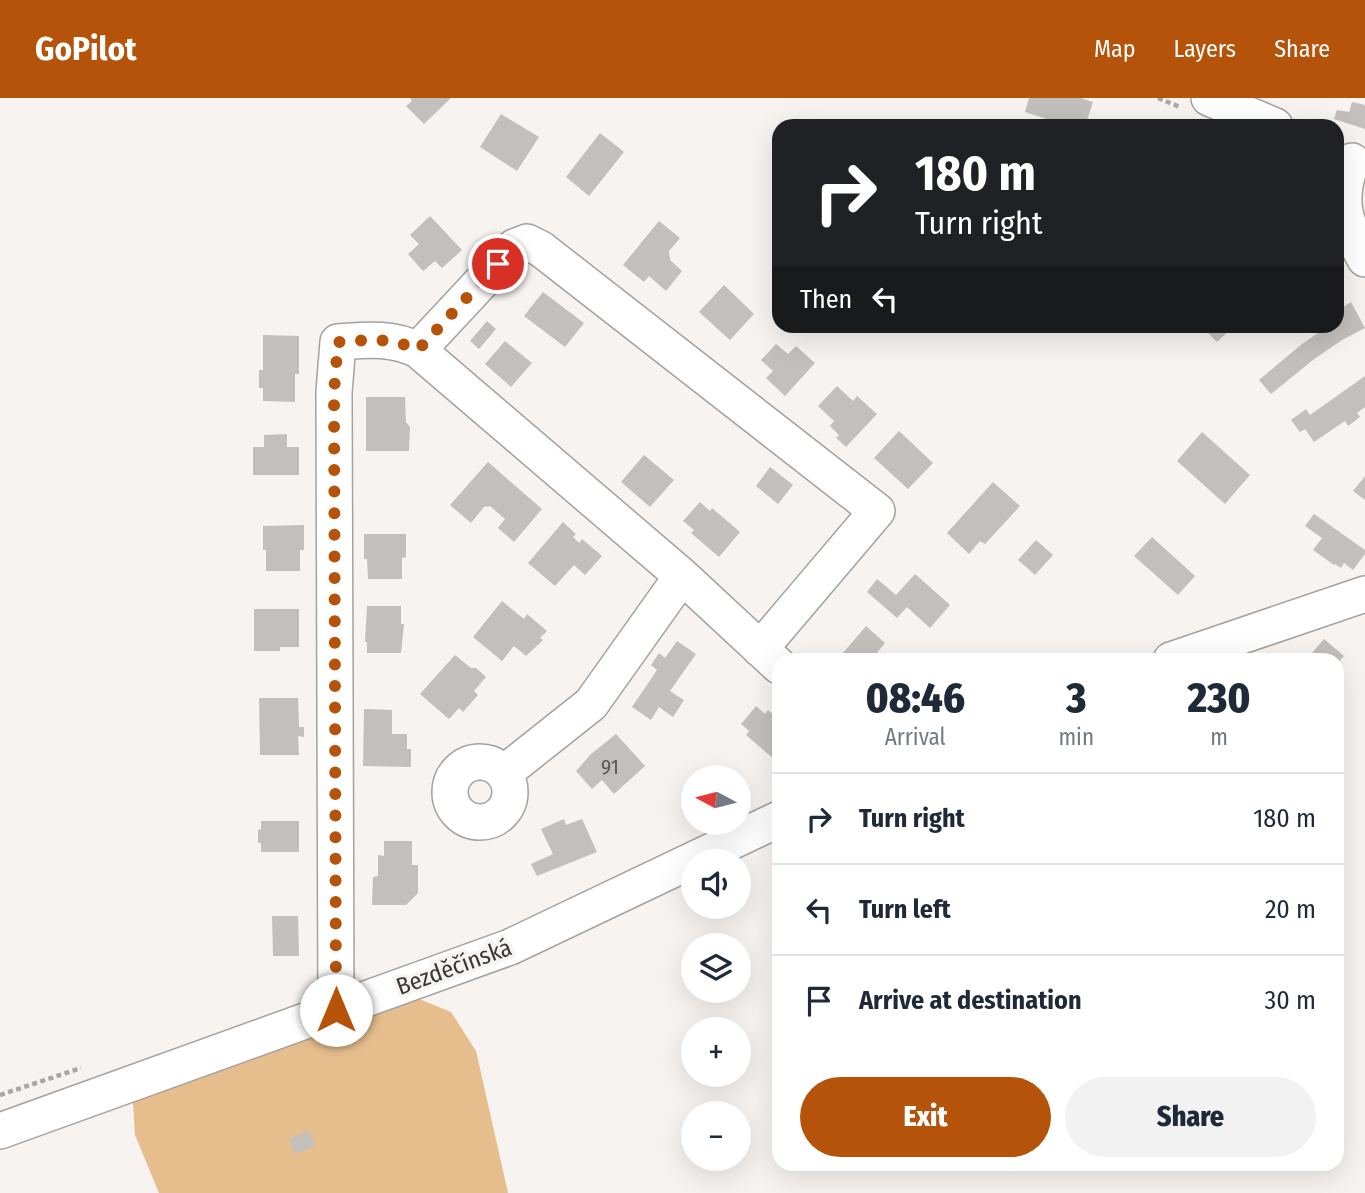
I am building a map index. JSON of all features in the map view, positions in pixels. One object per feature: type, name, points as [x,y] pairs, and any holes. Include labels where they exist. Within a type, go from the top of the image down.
[{"type":"street","points":[[1209,98],[1258,119]]},
{"type":"street","points":[[1344,193],[1345,178],[1351,161]]},
{"type":"street","points":[[1344,212],[1350,233],[1365,260]]},
{"type":"street","points":[[418,350],[514,247],[527,242],[541,249],[877,511],[774,653]]},
{"type":"street","points":[[336,1010],[334,392],[338,342],[387,340],[404,343],[418,350],[682,576],[770,658]]},
{"type":"street","points":[[504,773],[591,704],[682,576]]},
{"type":"street","points":[[1192,653],[1365,594]]},
{"type":"street","name":"Bezděčínská","points":[[0,1131],[510,947],[772,821]]},
{"type":"shaded area","points":[[407,994],[451,1012],[476,1051],[508,1193],[159,1193],[135,1135],[133,1102],[145,1091]]},
{"type":"building","points":[[410,98],[451,98],[424,124],[406,106],[412,101]]},
{"type":"building","points":[[1029,98],[1081,98],[1093,102],[1087,119],[1046,119],[1025,112]]},
{"type":"building","points":[[1352,102],[1365,105],[1365,129],[1344,122],[1344,119],[1334,119],[1337,110],[1349,112]]},
{"type":"building","points":[[501,114],[539,137],[517,171],[480,147]]},
{"type":"building","points":[[600,133],[624,152],[589,196],[566,177]]},
{"type":"building","points":[[430,216],[462,250],[442,268],[435,261],[423,271],[408,254],[419,244],[410,235]]},
{"type":"building","points":[[659,221],[680,238],[669,251],[670,260],[682,271],[666,291],[649,276],[644,282],[623,265]]},
{"type":"building","points":[[724,285],[754,314],[730,340],[699,312]]},
{"type":"building","points":[[543,292],[584,323],[565,347],[524,316]]},
{"type":"building","points":[[1351,302],[1365,328],[1313,360],[1271,394],[1259,380],[1318,333],[1344,333],[1344,306]]},
{"type":"building","points":[[487,321],[496,329],[479,349],[470,341]]},
{"type":"building","points":[[1208,333],[1227,333],[1217,342]]},
{"type":"building","points":[[263,335],[299,336],[299,374],[295,374],[295,402],[263,401],[263,388],[259,388],[259,370],[263,370]]},
{"type":"building","points":[[505,341],[532,363],[511,387],[485,364]]},
{"type":"building","points":[[776,344],[788,354],[796,346],[815,363],[785,396],[766,378],[773,371],[761,360]]},
{"type":"building","points":[[1365,376],[1365,407],[1357,413],[1360,417],[1348,426],[1345,421],[1314,442],[1305,429],[1300,432],[1291,420],[1306,409],[1310,415]]},
{"type":"building","points":[[837,386],[853,401],[857,396],[877,414],[846,447],[836,438],[839,435],[830,426],[834,421],[818,406]]},
{"type":"building","points":[[366,397],[405,397],[406,422],[410,427],[409,451],[366,451]]},
{"type":"building","points":[[899,431],[933,463],[908,489],[874,458]]},
{"type":"building","points":[[1202,432],[1250,475],[1225,504],[1177,461]]},
{"type":"building","points":[[287,434],[287,447],[299,447],[299,475],[253,475],[253,447],[264,447],[264,435]]},
{"type":"building","points":[[644,455],[674,480],[650,507],[621,482]]},
{"type":"building","points":[[488,462],[542,509],[514,542],[498,528],[505,519],[490,506],[484,507],[471,523],[450,505]]},
{"type":"building","points":[[770,467],[793,485],[778,504],[756,486]]},
{"type":"building","points":[[1365,476],[1365,500],[1353,491]]},
{"type":"building","points":[[993,482],[1020,506],[985,544],[980,541],[969,554],[947,533]]},
{"type":"building","points":[[700,502],[710,511],[712,508],[740,532],[719,557],[691,533],[694,530],[683,521]]},
{"type":"building","points":[[1314,514],[1365,550],[1353,570],[1344,563],[1341,568],[1334,565],[1313,550],[1322,538],[1305,526]]},
{"type":"building","points":[[563,522],[576,534],[573,537],[579,543],[582,539],[602,556],[585,575],[574,565],[555,586],[528,563]]},
{"type":"building","points":[[304,525],[304,550],[300,550],[300,571],[266,571],[263,526]]},
{"type":"building","points":[[364,534],[406,534],[402,579],[368,579],[367,559],[364,559]]},
{"type":"building","points":[[1152,537],[1195,576],[1178,595],[1134,556]]},
{"type":"building","points":[[1036,540],[1053,555],[1035,575],[1018,560]]},
{"type":"building","points":[[915,574],[950,605],[930,628],[907,607],[897,618],[867,592],[877,579],[896,595]]},
{"type":"building","points":[[502,601],[524,619],[527,614],[547,631],[540,638],[543,640],[526,656],[514,646],[502,661],[473,637]]},
{"type":"building","points":[[367,606],[401,606],[401,624],[404,624],[401,653],[367,653]]},
{"type":"building","points":[[254,609],[299,609],[299,647],[280,647],[280,651],[254,651]]},
{"type":"building","points":[[866,626],[885,643],[877,653],[843,653]]},
{"type":"building","points":[[1324,639],[1340,653],[1312,653]]},
{"type":"building","points":[[677,641],[696,654],[670,691],[684,700],[673,717],[659,707],[651,720],[632,707],[657,670],[651,665],[659,653],[665,658]]},
{"type":"building","points":[[455,655],[486,677],[474,691],[478,695],[463,712],[459,708],[449,719],[420,694]]},
{"type":"building","points":[[259,698],[298,698],[299,727],[304,727],[304,737],[298,736],[299,755],[260,755]]},
{"type":"building","points":[[756,706],[765,714],[768,710],[772,714],[772,757],[746,735],[749,731],[741,724]]},
{"type":"building","points":[[364,709],[392,710],[392,734],[407,734],[407,749],[411,749],[411,767],[363,766]]},
{"type":"building","points":[[616,734],[645,766],[614,794],[602,780],[592,789],[576,771],[591,754]]},
{"type":"building","points":[[564,819],[566,825],[582,819],[597,852],[537,876],[531,864],[553,854],[541,829]]},
{"type":"building","points":[[261,821],[299,821],[299,852],[261,852],[258,830],[261,829]]},
{"type":"building","points":[[384,841],[412,841],[412,865],[418,865],[418,893],[406,905],[372,905],[373,877],[378,876],[378,855],[384,856]]},
{"type":"building","points":[[272,916],[298,916],[299,956],[273,956]]},
{"type":"building","points":[[309,1131],[315,1146],[295,1154],[289,1139]]},
{"type":"route","points":[[336,1010],[334,392],[338,342],[387,340],[404,343],[418,350],[498,264]]}]
